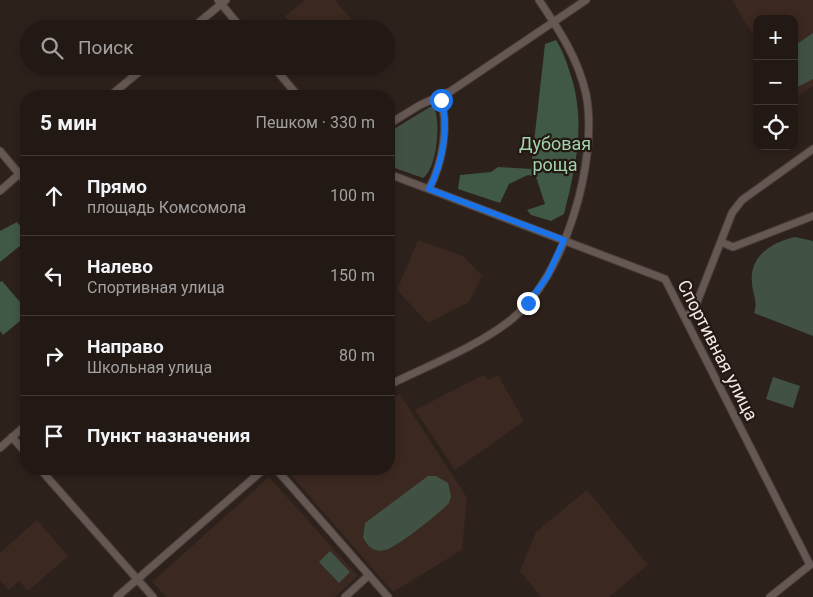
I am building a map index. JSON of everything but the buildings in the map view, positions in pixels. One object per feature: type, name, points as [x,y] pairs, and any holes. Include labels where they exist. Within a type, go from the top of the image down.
[{"type":"street","points":[[395,382],[451,355],[512,319],[540,288],[553,266],[564,240],[583,184],[590,129],[586,94],[578,67],[569,46],[539,0]]},
{"type":"street","points":[[395,120],[420,105],[440,97],[586,0]]},
{"type":"street","points":[[201,20],[222,1],[236,20]]},
{"type":"street","points":[[117,90],[135,75]]},
{"type":"street","points":[[280,75],[293,90]]},
{"type":"street","points":[[429,189],[440,161],[443,106],[440,97]]},
{"type":"street","points":[[685,317],[694,310],[732,213],[742,200],[813,149]]},
{"type":"street","points":[[0,151],[19,174],[0,191]]},
{"type":"street","name":"Спортивная улица","points":[[395,176],[665,279],[810,565],[770,597]]},
{"type":"street","points":[[721,242],[733,247],[813,216]]},
{"type":"street","points":[[0,448],[20,430]]},
{"type":"street","points":[[12,437],[20,446]]},
{"type":"street","points":[[45,475],[153,597]]},
{"type":"street","points":[[117,597],[257,475]]},
{"type":"street","points":[[281,475],[388,597]]},
{"type":"street","points":[[345,597],[369,575]]},
{"type":"shaded area","points":[[305,0],[335,0],[352,20],[288,20],[285,16]]},
{"type":"shaded area","points":[[732,0],[813,0],[813,86],[798,95],[798,15],[753,15],[753,37]]},
{"type":"shaded area","points":[[418,240],[463,256],[482,276],[469,302],[428,323],[397,290]]},
{"type":"shaded area","points":[[483,375],[488,380],[498,375],[524,421],[455,470],[415,410]]},
{"type":"shaded area","points":[[400,394],[467,498],[462,550],[393,592],[291,475],[395,475],[395,396]]},
{"type":"shaded area","points":[[269,477],[358,576],[335,597],[166,597],[152,582]]},
{"type":"shaded area","points":[[587,490],[648,565],[609,597],[541,597],[520,571],[536,532]]},
{"type":"shaded area","points":[[37,520],[68,556],[28,591],[19,581],[9,590],[0,580],[0,553]]},
{"type":"green space","points":[[813,33],[813,79],[798,87],[798,60],[798,43]]},
{"type":"green space","name":"Дубовая роща","points":[[556,40],[561,48],[571,76],[578,111],[579,128],[578,145],[564,214],[551,221],[531,215],[527,210],[545,204],[536,177],[528,175],[509,184],[500,203],[458,189],[460,175],[491,172],[498,167],[531,169],[545,44]]},
{"type":"green space","points":[[430,107],[434,107],[437,123],[436,145],[432,165],[423,178],[395,168],[395,128]]},
{"type":"green space","points":[[17,222],[20,226],[20,246],[0,262],[0,231]]},
{"type":"green space","points":[[795,237],[813,241],[813,336],[754,313],[755,302],[752,273],[754,265],[758,258],[770,247],[778,242]]},
{"type":"green space","points":[[2,281],[20,302],[20,321],[3,335],[0,331],[0,282]]},
{"type":"green space","points":[[773,377],[800,386],[793,408],[766,399]]},
{"type":"green space","points":[[428,476],[436,476],[448,483],[451,496],[449,503],[418,530],[391,548],[381,551],[371,548],[363,537],[365,523]]},
{"type":"green space","points":[[330,551],[350,572],[339,583],[319,562]]},
{"type":"route","points":[[441,100],[443,106],[443,126],[440,161],[435,178],[429,189],[475,208],[564,240],[547,277],[528,303]]}]
